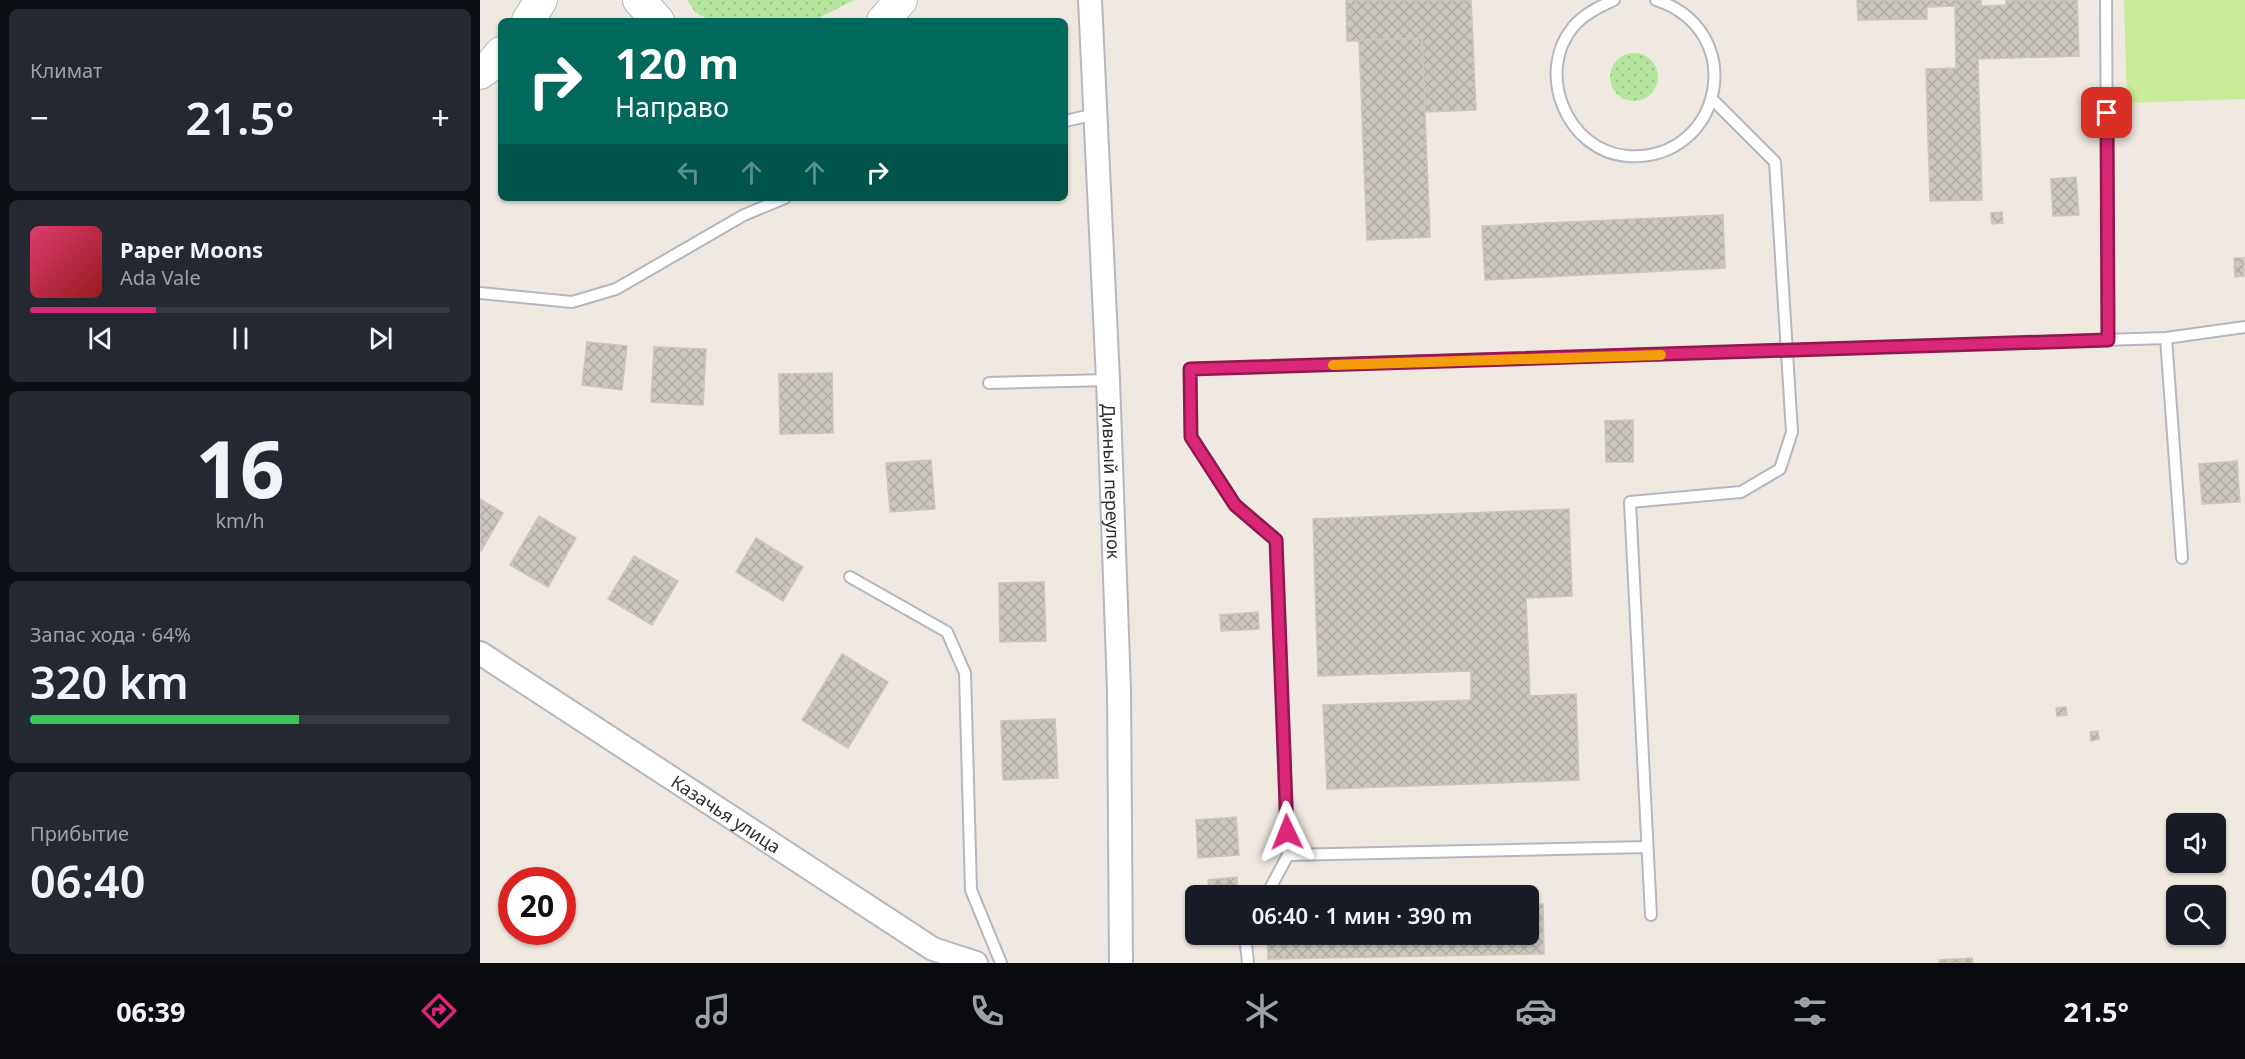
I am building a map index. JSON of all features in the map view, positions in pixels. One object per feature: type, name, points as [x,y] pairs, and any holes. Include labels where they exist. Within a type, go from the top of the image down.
[{"type":"main road","points":[[530,18],[541,0]]},
{"type":"main road","points":[[639,0],[655,18]]},
{"type":"main road","points":[[886,18],[902,0]]},
{"type":"main road","points":[[480,73],[498,57]]},
{"type":"street","name":"Дивный переулок","points":[[1090,0],[1108,380],[1119,690],[1121,963]]},
{"type":"street","name":"Казачья улица","points":[[480,653],[933,949],[976,963]]},
{"type":"lane","points":[[1614,0],[1593,9],[1572,28],[1559,52],[1556,80],[1562,107],[1577,130],[1599,147],[1626,156],[1654,154],[1679,143],[1700,124],[1712,99],[1715,71],[1709,45],[1694,22],[1673,3],[1656,0]]},
{"type":"lane","points":[[2106,0],[2108,340]]},
{"type":"lane","points":[[1651,915],[1630,502],[1741,492],[1780,469],[1792,432],[1775,162],[1712,99]]},
{"type":"lane","points":[[1068,120],[1096,114]]},
{"type":"lane","points":[[480,293],[572,302],[616,289],[744,216],[778,201]]},
{"type":"lane","points":[[1272,885],[1288,855],[1276,540],[1235,505],[1191,437],[1190,369],[2166,338],[2245,327]]},
{"type":"lane","points":[[2166,338],[2182,558]]},
{"type":"lane","points":[[989,383],[1108,380]]},
{"type":"lane","points":[[850,577],[947,632],[965,673],[971,890],[1001,963]]},
{"type":"lane","points":[[1288,855],[1647,847]]},
{"type":"lane","points":[[1246,945],[1248,963]]},
{"type":"green space","points":[[687,0],[854,0],[819,18],[706,18],[695,12]]},
{"type":"green space","points":[[2124,0],[2245,0],[2245,99],[2127,103]]},
{"type":"green space","points":[[1634,53],[1651,60],[1658,77],[1651,94],[1634,101],[1617,94],[1610,77],[1617,60]]},
{"type":"building","points":[[1346,0],[1471,0],[1476,110],[1425,112],[1422,38],[1347,41]]},
{"type":"building","points":[[1857,0],[1981,0],[1981,6],[2006,5],[2006,0],[2077,0],[2079,56],[1978,59],[1982,200],[1930,201],[1926,69],[1956,68],[1955,6],[1927,7],[1927,19],[1858,20]]},
{"type":"building","points":[[1422,38],[1430,237],[1367,240],[1359,40]]},
{"type":"building","points":[[2076,177],[2079,215],[2053,216],[2051,179]]},
{"type":"building","points":[[2002,212],[2003,223],[1992,224],[1991,213]]},
{"type":"building","points":[[1723,215],[1725,268],[1485,280],[1482,226]]},
{"type":"building","points":[[2234,258],[2244,258],[2244,276],[2235,277]]},
{"type":"building","points":[[587,342],[627,346],[622,390],[582,385]]},
{"type":"building","points":[[654,347],[706,349],[703,405],[651,402]]},
{"type":"building","points":[[832,373],[833,433],[780,434],[779,374]]},
{"type":"building","points":[[1633,420],[1633,462],[1606,462],[1605,421]]},
{"type":"building","points":[[931,460],[935,509],[890,512],[886,463]]},
{"type":"building","points":[[2237,461],[2240,502],[2202,504],[2199,464]]},
{"type":"building","points":[[480,499],[503,513],[481,551],[480,550]]},
{"type":"building","points":[[1569,509],[1572,596],[1526,598],[1530,696],[1576,694],[1579,780],[1327,789],[1323,705],[1471,700],[1471,671],[1318,676],[1313,519]]},
{"type":"building","points":[[539,516],[576,538],[548,587],[510,565]]},
{"type":"building","points":[[756,538],[803,567],[783,601],[736,572]]},
{"type":"building","points":[[634,556],[678,581],[652,625],[608,599]]},
{"type":"building","points":[[1044,582],[1046,641],[1000,642],[999,583]]},
{"type":"building","points":[[1258,612],[1259,629],[1221,631],[1220,615]]},
{"type":"building","points":[[842,654],[888,682],[848,748],[802,720]]},
{"type":"building","points":[[2066,707],[2067,715],[2057,716],[2056,708]]},
{"type":"building","points":[[1055,719],[1058,778],[1003,780],[1001,721]]},
{"type":"building","points":[[2098,731],[2099,739],[2091,741],[2090,732]]},
{"type":"building","points":[[1236,817],[1239,855],[1198,858],[1196,820]]},
{"type":"building","points":[[1237,877],[1237,885],[1208,885],[1208,880]]},
{"type":"building","points":[[1539,904],[1543,904],[1544,954],[1268,959],[1267,945],[1539,945]]},
{"type":"building","points":[[1972,958],[1973,963],[1939,963],[1939,960]]},
{"type":"slow traffic","points":[[1333,365],[1661,355]]},
{"type":"route","points":[[1287,832],[1276,540],[1235,505],[1191,437],[1190,369],[2108,340],[2107,113]]}]
